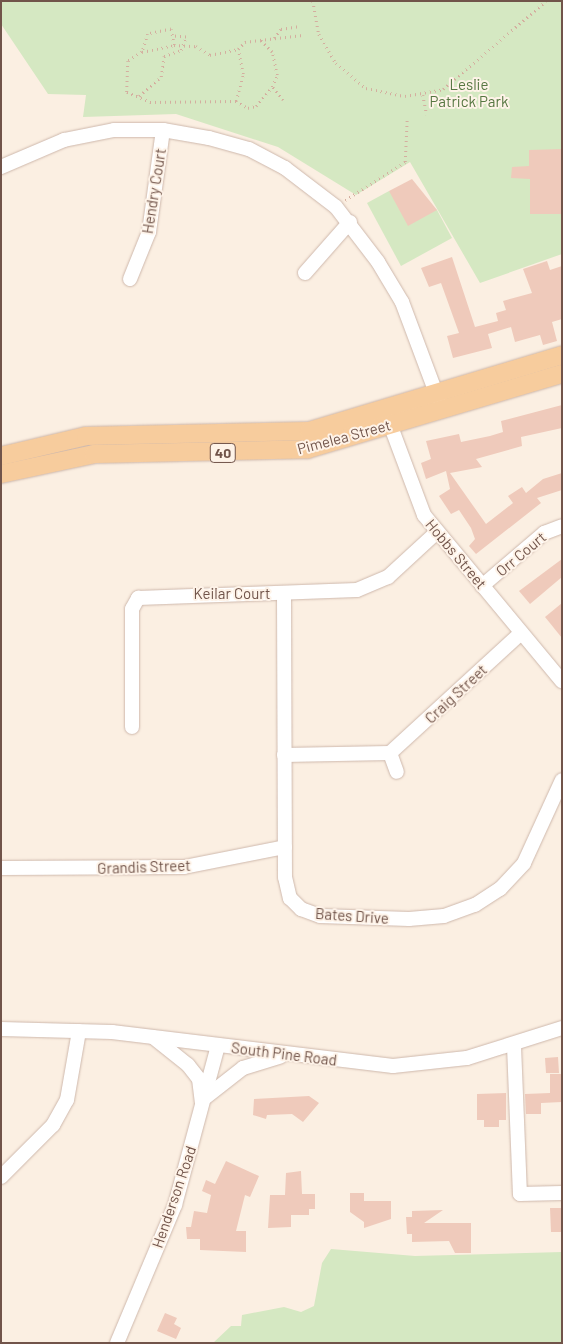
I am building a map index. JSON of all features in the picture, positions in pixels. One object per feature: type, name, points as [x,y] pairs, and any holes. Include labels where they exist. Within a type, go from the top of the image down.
[{"type":"main road","name":"Pimelea Street","points":[[2,452],[103,435],[297,433],[562,355]]},
{"type":"main road","name":"Pimelea Street","points":[[5,473],[104,453],[299,451],[562,374]]},
{"type":"street","points":[[1,167],[64,140],[114,130],[163,130],[249,150],[285,168],[336,207],[350,222],[402,302],[442,409]]},
{"type":"street","name":"Hendry Court","points":[[130,279],[149,232],[163,130]]},
{"type":"street","points":[[305,273],[350,222]]},
{"type":"street","name":"Hobbs Street","points":[[384,408],[419,507],[437,532],[562,681]]},
{"type":"street","points":[[2,452],[5,473]]},
{"type":"street","name":"Orr Court","points":[[482,586],[544,533],[562,526]]},
{"type":"street","name":"Keilar Court","points":[[132,727],[132,609],[136,600],[153,595],[335,594],[371,586],[394,572],[437,532]]},
{"type":"street","name":"Bates Drive","points":[[284,594],[285,847],[289,894],[311,914],[409,919],[444,916],[488,898],[515,874],[533,846],[562,780]]},
{"type":"street","name":"Craig Street","points":[[390,753],[521,633]]},
{"type":"street","points":[[284,755],[390,753],[397,772]]},
{"type":"street","name":"Grandis Street","points":[[1,868],[184,867],[285,847]]},
{"type":"street","name":"South Pine Road","points":[[1,1029],[79,1030],[393,1066],[468,1058],[514,1046],[562,1028]]},
{"type":"street","points":[[1,1177],[53,1125],[68,1100],[79,1030]]},
{"type":"street","points":[[153,1037],[199,1079],[205,1104],[243,1068],[293,1055]]},
{"type":"street","name":"Henderson Road","points":[[117,1343],[175,1205],[205,1104],[218,1046]]},
{"type":"street","points":[[514,1046],[520,1194],[562,1193]]},
{"type":"path","points":[[313,1],[325,48],[349,76],[384,93],[423,95],[443,89],[546,1]]},
{"type":"path","points":[[274,38],[281,29],[300,26]]},
{"type":"path","points":[[142,52],[148,34],[171,29],[174,36],[174,45]]},
{"type":"path","points":[[260,40],[276,64],[272,87],[256,106],[248,108],[236,101],[150,102],[127,92],[128,60],[142,52],[174,45],[196,46],[210,55],[238,49],[245,42],[274,38],[303,35]]},
{"type":"path","points":[[138,96],[155,86],[164,56],[181,50],[180,46],[186,37],[174,36]]},
{"type":"path","points":[[236,101],[243,90],[238,49]]},
{"type":"path","points":[[272,87],[283,100]]},
{"type":"path","points":[[423,95],[428,115]]},
{"type":"path","points":[[336,207],[405,162],[408,118]]},
{"type":"green space","name":"Leslie Patrick Park","points":[[1,1],[562,1],[562,254],[480,283],[410,162],[356,195],[278,147],[176,114],[83,117],[86,95],[48,94],[1,24]]},
{"type":"green space","points":[[389,191],[437,210],[452,238],[401,266],[367,203]]},
{"type":"green space","points":[[331,1249],[415,1256],[562,1252],[562,1343],[213,1343],[231,1326],[241,1326],[242,1315],[284,1307],[301,1312],[314,1306],[322,1263]]},
{"type":"building","points":[[562,149],[562,214],[530,214],[530,179],[511,178],[512,167],[529,166],[529,150]]},
{"type":"building","points":[[412,179],[437,210],[408,226],[389,191]]},
{"type":"building","points":[[452,257],[475,327],[498,321],[496,313],[506,310],[503,301],[532,293],[523,269],[547,261],[550,270],[562,266],[562,319],[552,322],[557,341],[543,345],[540,335],[515,342],[511,327],[488,334],[492,348],[453,358],[447,336],[459,333],[441,283],[429,287],[421,268]]},
{"type":"building","points":[[562,405],[562,428],[521,437],[522,446],[476,459],[482,467],[450,473],[486,524],[513,503],[508,496],[522,487],[526,493],[543,479],[562,473],[562,490],[537,498],[541,503],[476,554],[469,546],[475,539],[471,528],[459,510],[451,514],[439,496],[450,489],[446,471],[426,479],[421,463],[431,459],[426,441],[459,434],[461,442],[490,436],[503,432],[501,421]]},
{"type":"building","points":[[562,559],[562,577],[530,604],[519,591]]},
{"type":"building","points":[[562,603],[562,638],[545,617]]},
{"type":"building","points":[[558,1057],[559,1073],[546,1073],[545,1058]]},
{"type":"building","points":[[550,1074],[562,1074],[562,1102],[541,1103],[541,1114],[526,1114],[525,1094],[550,1093]]},
{"type":"building","points":[[506,1093],[506,1120],[499,1120],[499,1127],[484,1127],[484,1120],[477,1120],[477,1094]]},
{"type":"building","points":[[309,1096],[319,1103],[303,1122],[292,1114],[267,1115],[266,1119],[253,1115],[254,1099]]},
{"type":"building","points":[[226,1161],[259,1176],[250,1197],[245,1195],[236,1231],[246,1231],[246,1252],[200,1250],[200,1239],[187,1239],[186,1227],[191,1227],[194,1211],[207,1213],[211,1195],[202,1191],[206,1180],[215,1184]]},
{"type":"building","points":[[301,1171],[302,1194],[315,1194],[315,1209],[309,1209],[309,1215],[291,1215],[291,1227],[268,1228],[270,1195],[285,1195],[286,1173]]},
{"type":"building","points":[[350,1193],[364,1193],[364,1201],[391,1201],[391,1219],[364,1228],[364,1222],[350,1212]]},
{"type":"building","points":[[550,1208],[562,1208],[562,1232],[551,1232]]},
{"type":"building","points":[[443,1210],[424,1223],[471,1223],[471,1253],[455,1253],[449,1241],[412,1242],[412,1234],[407,1234],[406,1217],[412,1217],[412,1211]]},
{"type":"building","points":[[165,1313],[177,1318],[174,1324],[181,1328],[176,1339],[157,1331]]}]
